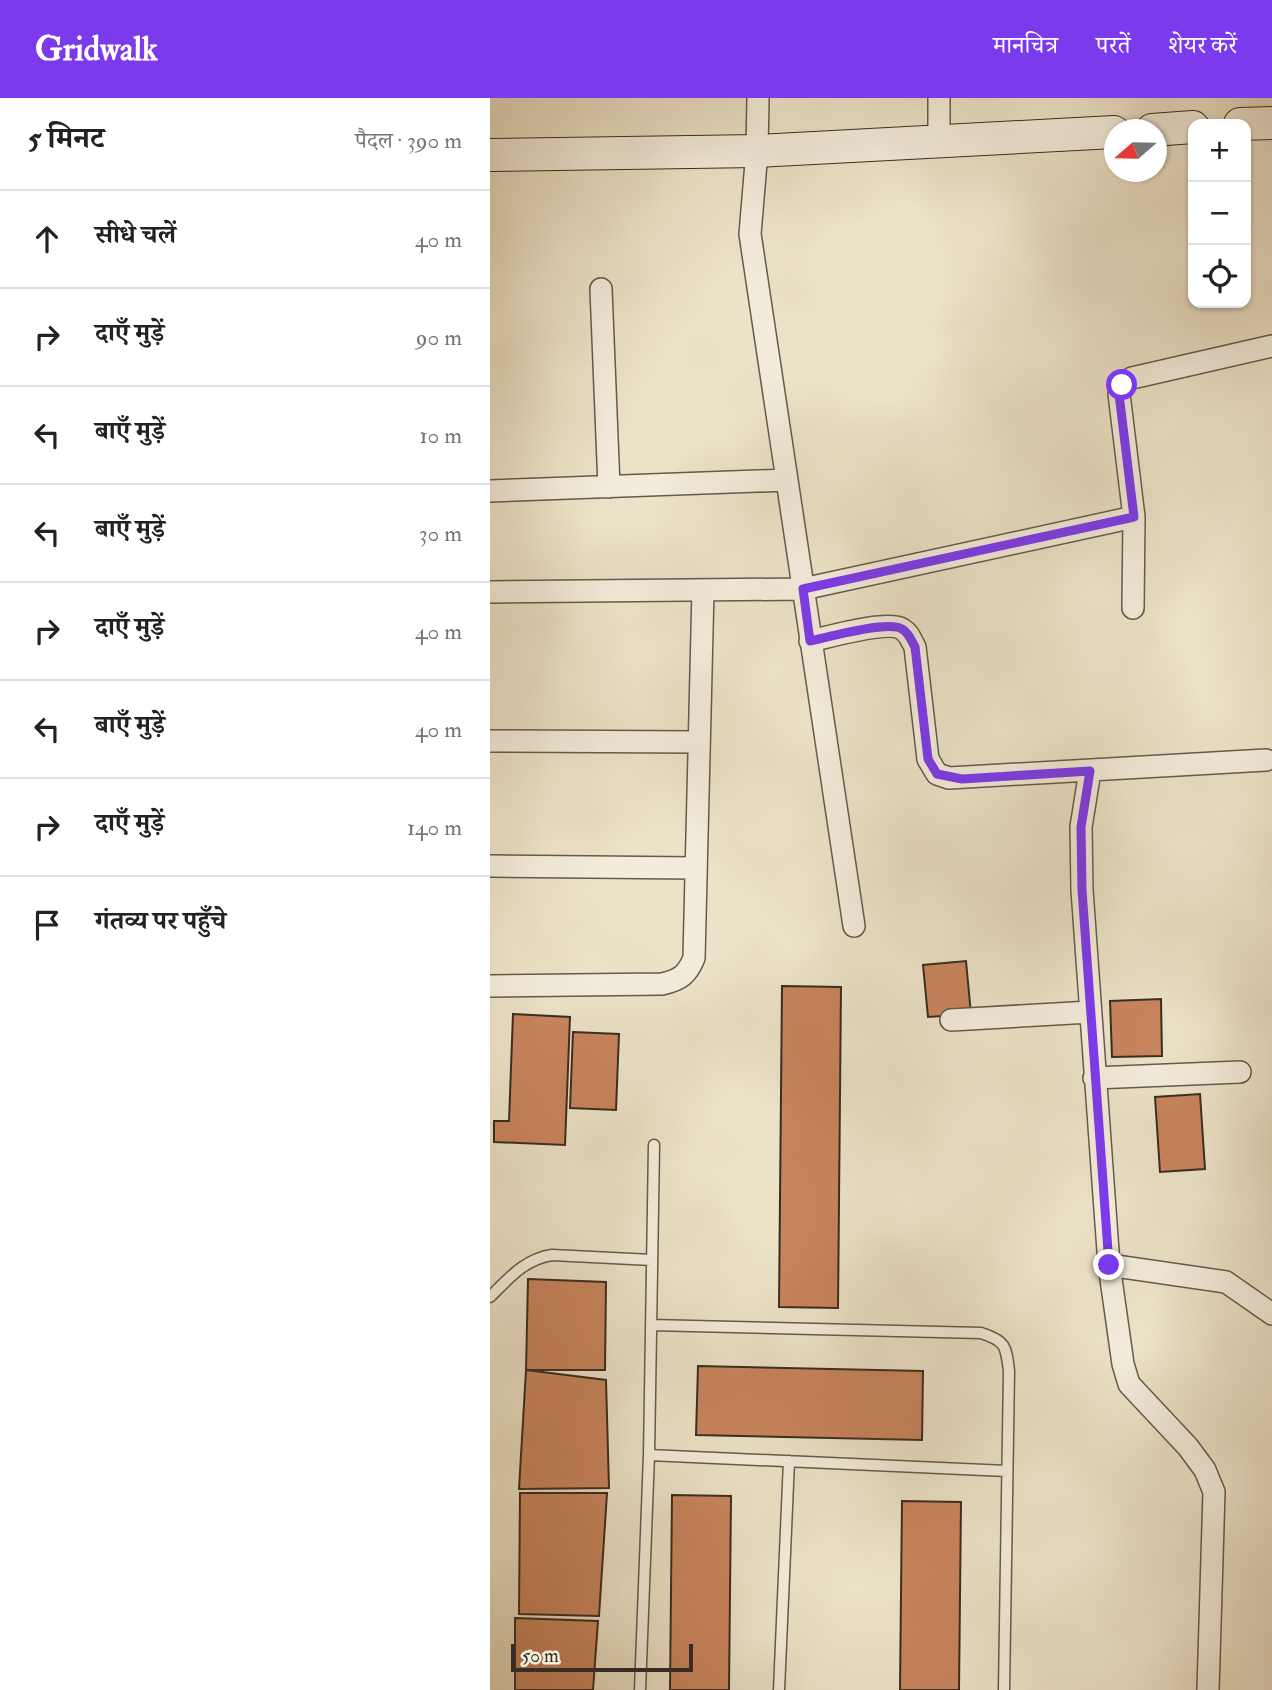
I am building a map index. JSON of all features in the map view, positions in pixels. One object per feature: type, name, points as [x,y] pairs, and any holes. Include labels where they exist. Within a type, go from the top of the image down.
[{"type":"street","points":[[758,98],[757,151],[750,234],[854,926]]},
{"type":"street","points":[[939,98],[939,143]]},
{"type":"street","points":[[1251,123],[1272,122]]},
{"type":"street","points":[[1167,129],[1188,127]]},
{"type":"street","points":[[490,155],[757,151],[1104,133]]},
{"type":"street","points":[[601,289],[609,487]]},
{"type":"street","points":[[1133,608],[1134,517],[1119,394],[1122,385],[1132,378],[1272,346]]},
{"type":"street","points":[[490,491],[786,480]]},
{"type":"street","points":[[490,592],[803,589],[1134,517]]},
{"type":"street","points":[[490,986],[662,984],[679,980],[690,969],[694,958],[703,590]]},
{"type":"street","points":[[810,641],[885,627],[900,627],[908,634],[915,647],[928,759],[937,774],[962,779],[1266,760]]},
{"type":"street","points":[[490,741],[699,742]]},
{"type":"street","points":[[1090,771],[1081,827],[1094,1078],[1109,1265],[1123,1364],[1129,1384],[1188,1447],[1205,1471],[1214,1492],[1208,1690]]},
{"type":"street","points":[[490,866],[696,868]]},
{"type":"street","points":[[951,1020],[1090,1012]]},
{"type":"street","points":[[1094,1078],[1240,1072]]},
{"type":"street","points":[[1109,1265],[1226,1282],[1272,1314]]},
{"type":"lane","points":[[640,1690],[649,1455],[654,1145]]},
{"type":"lane","points":[[490,1297],[521,1267],[537,1258],[552,1255],[652,1260]]},
{"type":"lane","points":[[651,1325],[981,1333],[999,1339],[1006,1349],[1009,1371],[1004,1690]]},
{"type":"lane","points":[[649,1455],[1007,1471]]},
{"type":"lane","points":[[779,1690],[789,1461]]},
{"type":"building","points":[[966,961],[971,1014],[928,1017],[923,965]]},
{"type":"building","points":[[782,986],[841,987],[838,1308],[779,1307]]},
{"type":"building","points":[[1161,999],[1162,1056],[1112,1057],[1110,1001]]},
{"type":"building","points":[[513,1014],[570,1017],[565,1145],[494,1142],[494,1121],[509,1121]]},
{"type":"building","points":[[573,1032],[619,1034],[616,1110],[570,1108]]},
{"type":"building","points":[[1200,1094],[1205,1169],[1160,1172],[1155,1097]]},
{"type":"building","points":[[528,1279],[606,1282],[605,1370],[526,1370]]},
{"type":"building","points":[[698,1366],[923,1371],[922,1440],[696,1435]]},
{"type":"building","points":[[526,1370],[606,1380],[609,1488],[519,1489]]},
{"type":"building","points":[[520,1493],[607,1493],[599,1616],[519,1614]]},
{"type":"building","points":[[672,1495],[731,1496],[729,1690],[670,1690]]},
{"type":"building","points":[[902,1501],[961,1502],[959,1690],[900,1690]]},
{"type":"building","points":[[515,1618],[598,1621],[593,1690],[515,1690]]},
{"type":"route","points":[[1109,1265],[1082,890],[1081,827],[1090,771],[962,779],[937,774],[928,759],[915,647],[908,634],[900,627],[885,627],[810,641],[803,589],[1134,517],[1119,394],[1122,385]]}]
